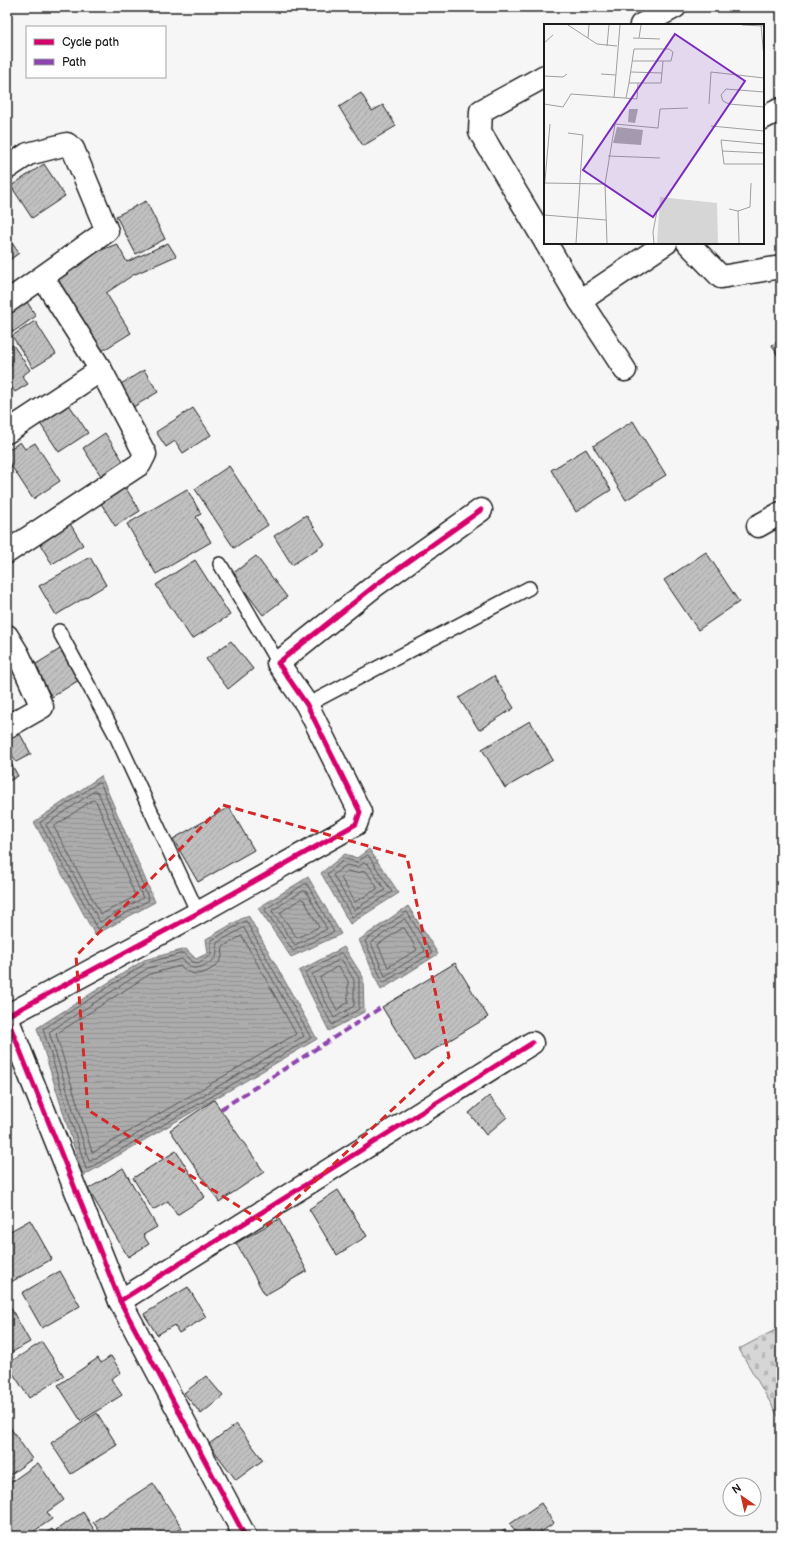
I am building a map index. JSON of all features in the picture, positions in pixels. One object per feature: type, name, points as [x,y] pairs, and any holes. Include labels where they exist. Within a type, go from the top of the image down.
[{"type":"street","points":[[643,24],[675,7]]},
{"type":"street","points":[[544,77],[481,111],[480,132],[544,239]]},
{"type":"street","points":[[764,117],[781,108]]},
{"type":"street","points":[[7,168],[28,154],[67,144],[73,149],[108,231],[7,302]]},
{"type":"street","points":[[547,244],[580,301],[625,370]]},
{"type":"street","points":[[580,301],[665,244]]},
{"type":"street","points":[[689,244],[721,277],[781,267]]},
{"type":"street","points":[[7,552],[140,464],[145,454],[101,370],[43,278]]},
{"type":"street","points":[[7,432],[101,370]]},
{"type":"street","points":[[241,1535],[120,1302],[7,1017],[198,913],[356,824],[360,812],[307,705],[278,663],[377,584],[481,510]]},
{"type":"street","points":[[758,526],[781,513]]},
{"type":"street","points":[[7,636],[18,654],[42,707],[7,727]]},
{"type":"street","points":[[120,1302],[532,1043]]},
{"type":"lane","points":[[220,564],[278,663]]},
{"type":"lane","points":[[307,705],[529,588]]},
{"type":"lane","points":[[59,631],[116,736],[198,913]]},
{"type":"highlighted area","points":[[223,805],[407,857],[449,1057],[268,1225],[88,1110],[76,956]]},
{"type":"green space","points":[[781,1327],[781,1421],[739,1349]]},
{"type":"water","points":[[101,776],[155,902],[95,935],[34,822]]},
{"type":"water","points":[[369,849],[399,893],[350,924],[321,873],[345,854],[357,858]]},
{"type":"water","points":[[308,877],[341,934],[291,957],[258,908]]},
{"type":"water","points":[[408,906],[438,954],[381,990],[359,940]]},
{"type":"water","points":[[248,915],[317,1039],[83,1176],[37,1028],[144,960],[186,949],[196,959],[208,953],[206,939]]},
{"type":"water","points":[[344,947],[363,977],[364,1012],[329,1031],[299,971]]},
{"type":"building","points":[[361,93],[372,111],[383,105],[396,126],[363,146],[339,107]]},
{"type":"building","points":[[44,164],[65,196],[32,218],[11,186]]},
{"type":"building","points":[[146,201],[165,239],[136,254],[116,216]]},
{"type":"building","points":[[7,236],[19,253],[7,262]]},
{"type":"building","points":[[168,243],[176,256],[133,275],[106,293],[131,333],[97,354],[50,278],[83,257],[117,244],[127,262]]},
{"type":"building","points":[[22,294],[36,316],[13,332],[7,323],[7,303]]},
{"type":"building","points":[[35,321],[56,354],[33,368],[12,336]]},
{"type":"building","points":[[781,340],[781,362],[772,345]]},
{"type":"building","points":[[13,345],[30,370],[22,376],[28,384],[15,392],[7,381],[7,368],[12,365],[7,357],[7,349]]},
{"type":"building","points":[[144,370],[158,392],[130,409],[116,387]]},
{"type":"building","points":[[66,400],[88,433],[59,452],[37,419]]},
{"type":"building","points":[[193,408],[211,435],[183,453],[175,441],[166,447],[156,432]]},
{"type":"building","points":[[633,421],[666,475],[626,500],[593,446]]},
{"type":"building","points":[[105,433],[123,461],[101,476],[83,448]]},
{"type":"building","points":[[20,442],[25,449],[35,443],[60,481],[33,499],[7,459],[7,451]]},
{"type":"building","points":[[586,449],[611,490],[576,512],[551,470]]},
{"type":"building","points":[[229,466],[268,525],[234,548],[195,489]]},
{"type":"building","points":[[122,482],[140,511],[115,526],[97,497]]},
{"type":"building","points":[[187,489],[201,514],[196,517],[211,542],[156,574],[127,524]]},
{"type":"building","points":[[306,515],[325,544],[292,565],[274,536]]},
{"type":"building","points":[[69,522],[83,545],[52,564],[38,541]]},
{"type":"building","points":[[706,552],[739,602],[698,630],[664,580]]},
{"type":"building","points":[[256,556],[287,597],[263,615],[232,574]]},
{"type":"building","points":[[90,557],[106,585],[56,615],[39,586]]},
{"type":"building","points":[[195,560],[230,615],[192,639],[156,585]]},
{"type":"building","points":[[231,641],[253,669],[228,689],[206,659]]},
{"type":"building","points":[[60,649],[79,680],[52,697],[33,666]]},
{"type":"building","points":[[494,676],[514,708],[479,730],[459,698]]},
{"type":"building","points":[[530,721],[553,760],[505,788],[482,749]]},
{"type":"building","points":[[20,734],[31,754],[16,762],[7,746],[7,741]]},
{"type":"building","points":[[7,756],[18,776],[7,782]]},
{"type":"building","points":[[229,807],[254,850],[198,882],[173,839]]},
{"type":"building","points":[[455,963],[488,1017],[415,1061],[382,1007]]},
{"type":"building","points":[[489,1096],[507,1117],[486,1135],[469,1113]]},
{"type":"building","points":[[214,1100],[264,1172],[219,1202],[170,1130]]},
{"type":"building","points":[[176,1151],[205,1197],[177,1215],[168,1201],[153,1210],[133,1178]]},
{"type":"building","points":[[123,1168],[157,1227],[143,1235],[149,1244],[128,1257],[88,1189]]},
{"type":"building","points":[[338,1190],[367,1236],[337,1255],[309,1209]]},
{"type":"building","points":[[279,1219],[307,1271],[265,1295],[236,1243]]},
{"type":"building","points":[[30,1220],[52,1259],[11,1282],[7,1275],[7,1233]]},
{"type":"building","points":[[60,1271],[80,1306],[42,1328],[22,1293]]},
{"type":"building","points":[[188,1287],[206,1317],[179,1333],[174,1325],[157,1335],[144,1314]]},
{"type":"building","points":[[8,1303],[30,1342],[7,1355],[7,1304]]},
{"type":"building","points":[[42,1342],[64,1376],[29,1398],[7,1364]]},
{"type":"building","points":[[111,1356],[121,1372],[111,1379],[122,1395],[81,1421],[58,1385],[98,1358],[101,1363]]},
{"type":"building","points":[[206,1376],[223,1396],[201,1414],[184,1393]]},
{"type":"building","points":[[97,1413],[117,1445],[71,1474],[51,1443]]},
{"type":"building","points":[[7,1423],[32,1459],[7,1477]]},
{"type":"building","points":[[236,1424],[263,1460],[236,1480],[209,1444]]},
{"type":"building","points":[[38,1463],[64,1500],[47,1512],[52,1519],[27,1536],[7,1536],[7,1485]]},
{"type":"building","points":[[153,1483],[182,1528],[169,1536],[103,1536],[93,1522]]},
{"type":"building","points":[[541,1503],[554,1523],[535,1536],[519,1536],[510,1524]]},
{"type":"building","points":[[83,1512],[98,1536],[60,1536],[56,1530]]},
{"type":"building","points":[[52,1529],[57,1536],[41,1536]]},
{"type":"building","points":[[505,1530],[508,1536],[495,1536]]},
{"type":"marked path","points":[[221,1109],[382,1007]]},
{"type":"cycle path","points":[[7,1016],[198,913],[356,824],[360,812],[307,705],[278,663],[377,584],[481,510]]},
{"type":"cycle path","points":[[7,1018],[120,1301],[245,1536]]},
{"type":"cycle path","points":[[120,1301],[532,1043]]}]
